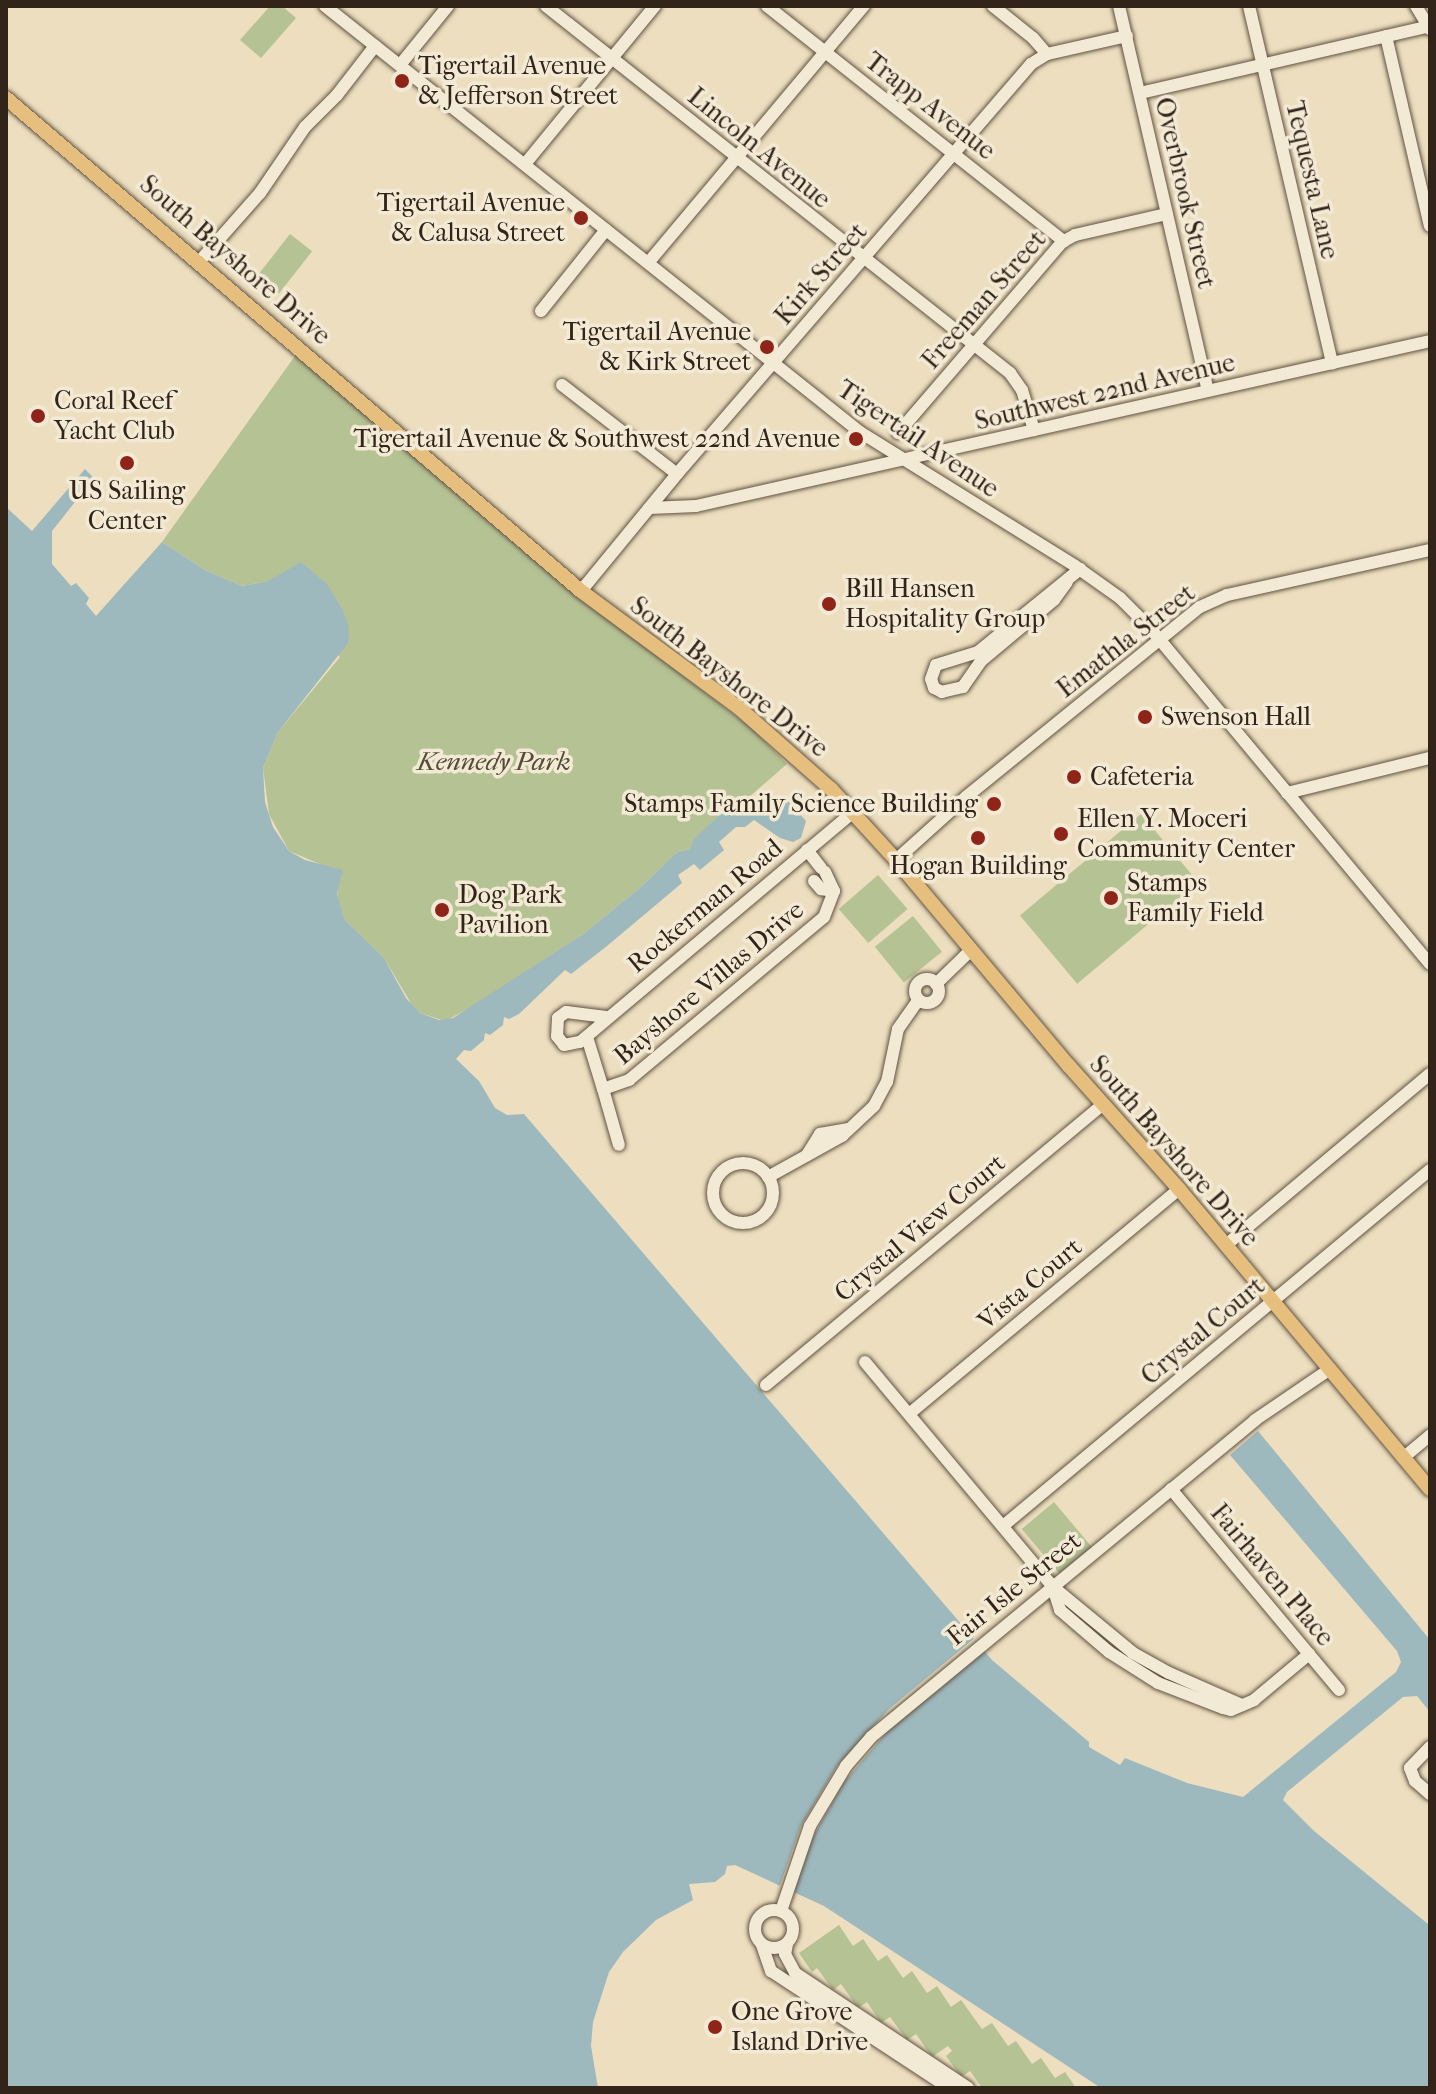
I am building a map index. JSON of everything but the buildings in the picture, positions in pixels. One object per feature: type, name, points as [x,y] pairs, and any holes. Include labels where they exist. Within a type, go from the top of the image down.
[{"type":"main road","name":"South Bayshore Drive","points":[[6,98],[581,591],[739,708],[786,747],[853,812],[1179,1189],[1430,1489]]},
{"type":"street","name":"Tigertail Avenue","points":[[325,6],[873,441],[1080,569],[1120,598],[1158,638],[1430,964]]},
{"type":"street","points":[[400,65],[448,6]]},
{"type":"street","name":"Lincoln Avenue","points":[[546,6],[1017,381],[1034,430]]},
{"type":"street","points":[[525,164],[655,6]]},
{"type":"street","name":"Trapp Avenue","points":[[767,6],[1064,241]]},
{"type":"street","points":[[648,263],[864,6]]},
{"type":"street","points":[[993,6],[1033,38],[1047,54]]},
{"type":"street","name":"Overbrook Street","points":[[1119,6],[1208,390]]},
{"type":"street","name":"Tequesta Lane","points":[[1249,6],[1332,363]]},
{"type":"street","points":[[1140,93],[1429,27],[1416,6]]},
{"type":"street","name":"Kirk Street","points":[[581,591],[677,474],[1031,64],[1047,54],[1127,36]]},
{"type":"street","points":[[1386,36],[1430,226]]},
{"type":"street","points":[[199,262],[266,187],[305,127],[337,95],[375,46]]},
{"type":"street","name":"Freeman Street","points":[[898,433],[1064,241],[1075,235],[1167,214]]},
{"type":"street","points":[[541,311],[606,230]]},
{"type":"street","name":"Southwest 22nd Avenue","points":[[649,508],[688,508],[1430,341]]},
{"type":"street","points":[[562,385],[677,474]]},
{"type":"street","points":[[868,469],[873,441]]},
{"type":"street","points":[[937,480],[943,452]]},
{"type":"street","name":"Emathla Street","points":[[896,860],[966,797],[1158,638],[1200,607],[1227,595],[1430,550]]},
{"type":"street","points":[[1067,582],[1054,600],[981,661],[963,687],[948,692],[934,688],[932,673],[939,663],[973,655],[1080,569]]},
{"type":"street","points":[[1287,793],[1430,758]]},
{"type":"street","name":"Rockerman Road","points":[[587,1037],[606,1017],[853,812]]},
{"type":"street","name":"Bayshore Villas Drive","points":[[807,850],[818,874]]},
{"type":"street","name":"Bayshore Villas Drive","points":[[587,1037],[593,1046],[603,1089],[629,1080],[792,945],[826,913],[834,891],[797,859]]},
{"type":"street","points":[[768,1177],[849,1129],[883,1093],[898,1029],[918,1000],[915,990],[918,983],[927,980],[936,984],[971,950]]},
{"type":"street","points":[[587,1037],[576,1044],[564,1045],[557,1036],[558,1018],[572,1011],[606,1017]]},
{"type":"street","points":[[1226,1245],[1430,1074]]},
{"type":"street","points":[[603,1089],[619,1145]]},
{"type":"street","name":"Crystal View Court","points":[[766,1385],[1103,1104]]},
{"type":"street","points":[[749,1163],[768,1177],[772,1201],[757,1220],[733,1222],[716,1207],[714,1184],[727,1167],[749,1163]]},
{"type":"street","name":"Crystal Court","points":[[1003,1526],[1430,1170]]},
{"type":"street","name":"Vista Court","points":[[909,1414],[1179,1189]]},
{"type":"street","points":[[865,1362],[1053,1587],[1060,1610],[1140,1673],[1231,1710],[1257,1697],[1309,1654]]},
{"type":"street","name":"Fair Isle Street","points":[[781,1911],[810,1826],[846,1766],[895,1714],[1262,1414],[1330,1369]]},
{"type":"street","points":[[1403,1458],[1430,1435]]},
{"type":"street","name":"Fairhaven Place","points":[[1171,1489],[1339,1690]]},
{"type":"street","points":[[1430,1747],[1413,1761],[1410,1771],[1415,1781],[1430,1794]]},
{"type":"street","points":[[949,2088],[771,1971],[756,1935],[756,1923],[764,1913],[781,1911],[794,1926],[785,1954],[795,1973],[968,2088]]},
{"type":"street","points":[[762,1945],[775,1949],[787,1944]]},
{"type":"green space","points":[[270,6],[282,6],[296,18],[261,58],[240,40]]},
{"type":"green space","points":[[290,234],[312,251],[279,294],[257,277]]},
{"type":"green space","name":"Kennedy Park","points":[[295,356],[657,656],[750,727],[787,764],[748,798],[741,798],[690,849],[677,852],[642,886],[582,935],[483,1001],[445,1021],[420,1013],[412,1005],[384,958],[344,919],[337,901],[338,888],[322,865],[289,851],[269,814],[263,768],[278,732],[340,657],[268,581],[242,586],[205,570],[162,542]]},
{"type":"green space","name":"Stamps Family Field","points":[[1141,814],[1198,882],[1077,984],[1020,916]]},
{"type":"green space","points":[[878,875],[908,909],[868,943],[839,909]]},
{"type":"green space","points":[[913,916],[942,952],[904,983],[875,947]]},
{"type":"green space","points":[[1054,1502],[1093,1548],[1060,1575],[1022,1529]]},
{"type":"green space","points":[[839,1925],[853,1946],[863,1939],[878,1961],[887,1955],[903,1978],[912,1971],[927,1993],[937,1986],[951,2007],[961,2000],[982,2029],[992,2023],[1008,2046],[1016,2041],[1032,2064],[1041,2058],[1055,2078],[1065,2072],[1076,2088],[982,2088],[970,2071],[961,2077],[946,2056],[952,2051],[948,2046],[932,2057],[916,2034],[907,2040],[890,2017],[881,2023],[867,2002],[858,2008],[841,1984],[833,1990],[817,1968],[812,1972],[799,1953]]},
{"type":"water","points":[[85,469],[94,478],[52,531],[52,564],[71,586],[76,583],[89,598],[86,604],[96,616],[162,542],[205,570],[242,586],[268,581],[301,562],[327,584],[348,624],[349,642],[278,732],[263,768],[265,802],[273,827],[289,851],[305,860],[343,870],[337,894],[344,919],[384,958],[406,998],[420,1013],[439,1020],[453,1018],[582,935],[642,886],[677,852],[690,849],[695,838],[736,800],[753,799],[771,807],[788,801],[806,821],[801,838],[793,842],[780,838],[754,820],[745,827],[736,827],[719,842],[724,850],[700,870],[694,864],[678,875],[682,883],[607,946],[571,974],[565,970],[519,1014],[509,1019],[504,1017],[503,1025],[490,1035],[485,1033],[484,1040],[471,1051],[464,1050],[456,1059],[479,1081],[495,1108],[507,1115],[524,1114],[992,1660],[1089,1742],[1089,1747],[1120,1765],[1125,1758],[1187,1783],[1243,1797],[1396,1672],[1401,1662],[1397,1651],[1230,1455],[1258,1431],[1430,1640],[1430,1712],[1417,1696],[1403,1697],[1287,1792],[1283,1800],[1314,1831],[1428,1924],[1430,2088],[1101,2088],[824,1906],[735,1865],[727,1866],[725,1874],[715,1882],[689,1884],[693,1900],[656,1920],[623,1952],[609,1972],[593,2022],[591,2046],[598,2088],[6,2088],[6,507],[32,531]]},
{"type":"pier","points":[[977,1636],[987,1647],[892,1726],[844,1782],[811,1840],[792,1894],[779,1888],[801,1826],[837,1766],[889,1709]]},
{"type":"place","name":"Tigertail Avenue & Jefferson Street","points":[[402,81]]},
{"type":"place","name":"Tigertail Avenue & Calusa Street","points":[[581,218]]},
{"type":"place","name":"Tigertail Avenue & Kirk Street","points":[[767,347]]},
{"type":"place","name":"Coral Reef Yacht Club","points":[[38,416]]},
{"type":"place","name":"Tigertail Avenue & Southwest 22nd Avenue","points":[[856,439]]},
{"type":"place","name":"US Sailing Center","points":[[127,463]]},
{"type":"place","name":"Bill Hansen Hospitality Group","points":[[829,604]]},
{"type":"place","name":"Swenson Hall","points":[[1145,717]]},
{"type":"place","name":"Cafeteria","points":[[1074,777]]},
{"type":"place","name":"Stamps Family Science Building","points":[[994,804]]},
{"type":"place","name":"Ellen Y. Moceri Community Center","points":[[1061,834]]},
{"type":"place","name":"Hogan Building","points":[[978,838]]},
{"type":"place","name":"Stamps Family Field","points":[[1111,898]]},
{"type":"place","name":"Dog Park Pavilion","points":[[442,910]]},
{"type":"place","name":"One Grove Island Drive","points":[[715,2027]]}]
